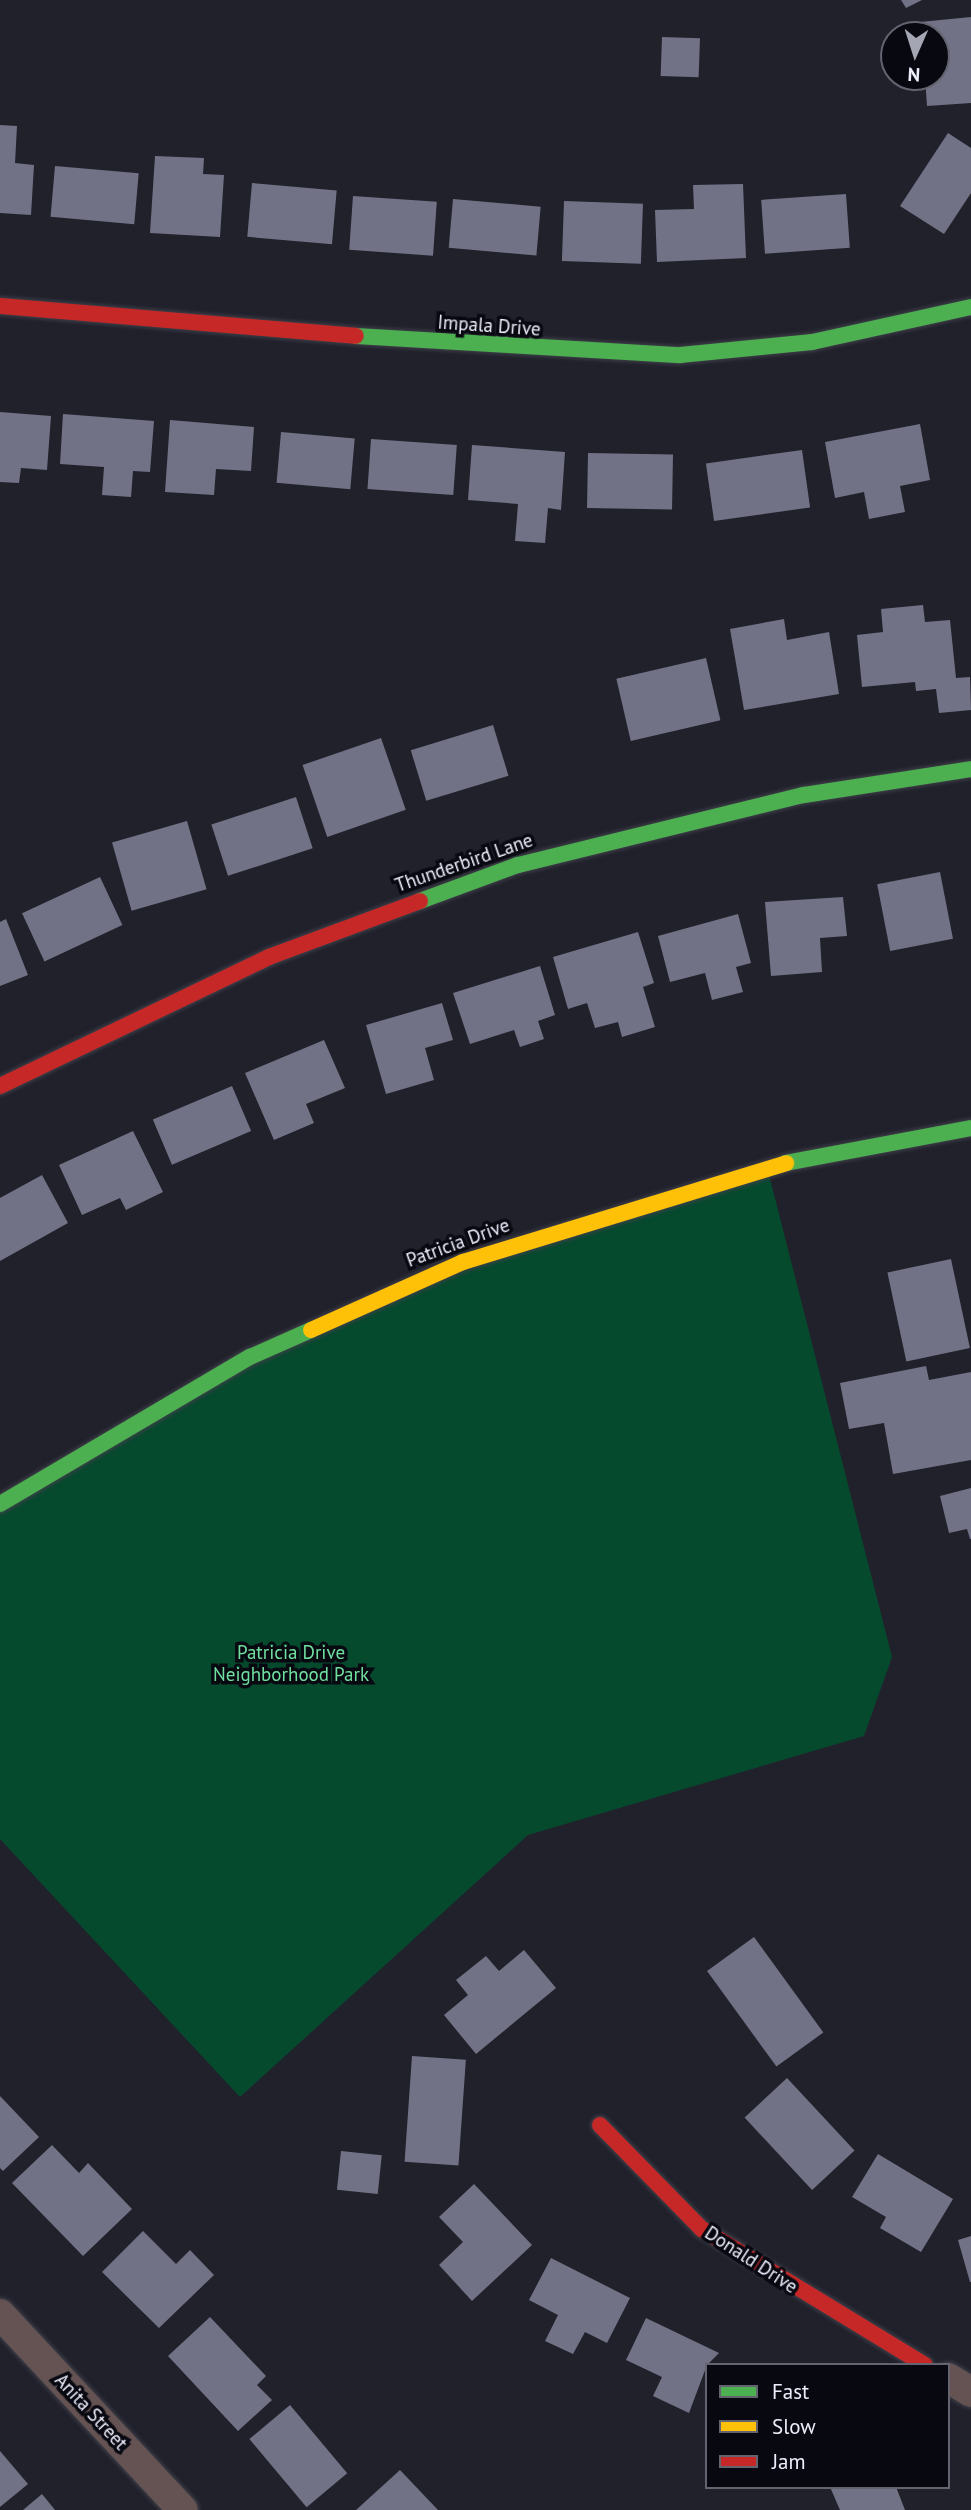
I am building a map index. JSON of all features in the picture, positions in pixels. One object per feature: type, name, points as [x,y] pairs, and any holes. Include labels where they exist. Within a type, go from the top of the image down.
[{"type":"street","name":"Impala Drive","points":[[0,306],[516,350],[643,355],[812,342],[971,307]]},
{"type":"street","name":"Thunderbird Lane","points":[[0,1086],[269,957],[518,865],[804,795],[971,769]]},
{"type":"street","name":"Patricia Drive","points":[[0,1504],[250,1357],[463,1262],[766,1167],[971,1128]]},
{"type":"street","name":"Donald Drive","points":[[600,2125],[702,2229],[922,2363]]},
{"type":"street","name":"Anita Street","points":[[0,2314],[183,2510]]},
{"type":"street","points":[[950,2379],[971,2392]]},
{"type":"green space","name":"Patricia Drive Neighborhood Park","points":[[767,1167],[892,1657],[864,1736],[528,1835],[240,2097],[0,1839],[0,1508],[355,1305]]},
{"type":"building","points":[[901,0],[922,0],[906,8]]},
{"type":"building","points":[[971,17],[971,103],[927,106],[926,91],[950,91],[950,21],[930,21]]},
{"type":"building","points":[[662,37],[700,38],[699,77],[661,76]]},
{"type":"building","points":[[0,125],[17,126],[15,163],[34,165],[31,215],[0,213]]},
{"type":"building","points":[[948,133],[971,148],[971,193],[944,234],[900,206]]},
{"type":"building","points":[[155,156],[204,158],[203,174],[224,175],[220,237],[150,233]]},
{"type":"building","points":[[55,166],[139,173],[134,224],[51,217]]},
{"type":"building","points":[[252,183],[337,190],[332,244],[247,237]]},
{"type":"building","points":[[743,184],[746,258],[657,262],[655,210],[694,209],[693,185]]},
{"type":"building","points":[[846,194],[850,248],[765,254],[761,200]]},
{"type":"building","points":[[353,196],[437,202],[433,256],[349,250]]},
{"type":"building","points":[[453,199],[541,207],[536,255],[449,248]]},
{"type":"building","points":[[564,201],[643,204],[641,264],[562,261]]},
{"type":"building","points":[[0,412],[51,416],[47,470],[21,468],[19,483],[0,482]]},
{"type":"building","points":[[63,414],[154,421],[150,472],[133,471],[131,497],[102,495],[104,467],[60,464]]},
{"type":"building","points":[[170,420],[254,427],[251,471],[216,469],[214,495],[165,492]]},
{"type":"building","points":[[920,424],[930,480],[900,486],[905,512],[869,519],[864,492],[835,498],[825,442]]},
{"type":"building","points":[[281,432],[355,438],[350,489],[277,483]]},
{"type":"building","points":[[371,439],[457,445],[453,495],[368,489]]},
{"type":"building","points":[[472,445],[565,452],[561,510],[548,508],[545,543],[515,541],[518,504],[468,500]]},
{"type":"building","points":[[802,450],[810,507],[714,521],[706,463]]},
{"type":"building","points":[[588,453],[673,454],[672,509],[587,508]]},
{"type":"building","points":[[923,605],[925,622],[950,620],[956,678],[970,677],[971,710],[939,713],[936,689],[916,691],[915,682],[862,687],[857,635],[883,632],[881,609]]},
{"type":"building","points":[[784,619],[787,640],[829,632],[839,694],[744,710],[730,629]]},
{"type":"building","points":[[706,658],[720,720],[631,741],[616,679]]},
{"type":"building","points":[[493,725],[508,776],[426,801],[411,750]]},
{"type":"building","points":[[381,738],[406,810],[327,837],[303,765]]},
{"type":"building","points":[[296,797],[313,848],[228,876],[211,825]]},
{"type":"building","points":[[187,821],[207,889],[132,911],[112,842]]},
{"type":"building","points":[[940,872],[953,939],[890,951],[877,884]]},
{"type":"building","points":[[100,877],[122,925],[44,961],[22,913]]},
{"type":"building","points":[[843,897],[847,936],[820,938],[822,972],[771,976],[765,902]]},
{"type":"building","points":[[738,914],[751,963],[736,967],[743,992],[712,1000],[705,973],[670,982],[658,936]]},
{"type":"building","points":[[6,919],[28,975],[0,986],[0,922]]},
{"type":"building","points":[[638,932],[654,983],[643,987],[655,1027],[622,1037],[618,1022],[595,1028],[587,1003],[568,1009],[553,957]]},
{"type":"building","points":[[540,966],[555,1015],[538,1021],[544,1039],[520,1047],[514,1030],[470,1044],[453,993]]},
{"type":"building","points":[[442,1003],[453,1040],[425,1048],[434,1080],[386,1094],[366,1025]]},
{"type":"building","points":[[324,1040],[345,1088],[306,1104],[314,1123],[274,1140],[245,1073]]},
{"type":"building","points":[[232,1086],[251,1131],[172,1165],[153,1120]]},
{"type":"building","points":[[133,1131],[163,1192],[126,1210],[120,1198],[82,1215],[59,1165]]},
{"type":"building","points":[[42,1175],[68,1223],[0,1261],[0,1198]]},
{"type":"building","points":[[951,1259],[970,1348],[906,1362],[887,1273]]},
{"type":"building","points":[[926,1366],[929,1380],[971,1372],[971,1460],[893,1474],[884,1423],[849,1429],[840,1383]]},
{"type":"building","points":[[971,1488],[970,1539],[967,1529],[949,1533],[940,1496]]},
{"type":"building","points":[[754,1937],[823,2032],[776,2067],[707,1971]]},
{"type":"building","points":[[524,1950],[556,1988],[476,2054],[444,2015],[468,1995],[456,1980],[486,1956],[499,1971]]},
{"type":"building","points":[[412,2056],[466,2060],[458,2166],[405,2162]]},
{"type":"building","points":[[787,2078],[855,2150],[812,2190],[745,2118]]},
{"type":"building","points":[[0,2096],[39,2137],[3,2171],[0,2168]]},
{"type":"building","points":[[52,2145],[79,2173],[88,2163],[132,2209],[83,2256],[12,2183]]},
{"type":"building","points":[[341,2151],[382,2155],[378,2194],[337,2190]]},
{"type":"building","points":[[878,2154],[953,2199],[921,2252],[880,2228],[886,2217],[852,2197]]},
{"type":"building","points":[[474,2184],[532,2245],[472,2301],[439,2265],[463,2242],[439,2217]]},
{"type":"building","points":[[143,2231],[176,2264],[190,2250],[214,2275],[159,2328],[102,2272]]},
{"type":"building","points":[[971,2236],[971,2282],[970,2282],[958,2240]]},
{"type":"building","points":[[551,2258],[630,2298],[607,2343],[585,2332],[573,2354],[545,2341],[558,2315],[529,2300]]},
{"type":"building","points":[[210,2317],[266,2376],[257,2385],[272,2400],[238,2431],[168,2356]]},
{"type":"building","points":[[646,2318],[719,2353],[709,2363],[705,2363],[705,2370],[689,2413],[653,2396],[662,2377],[626,2360]]},
{"type":"building","points":[[290,2405],[347,2473],[307,2507],[249,2439]]},
{"type":"building","points":[[0,2451],[28,2484],[0,2507]]},
{"type":"building","points":[[400,2470],[438,2510],[356,2510]]},
{"type":"building","points":[[831,2489],[897,2489],[905,2510],[840,2510]]},
{"type":"building","points":[[42,2494],[55,2510],[23,2510]]},
{"type":"traffic: fast","points":[[356,336],[680,355],[812,342],[971,307]]},
{"type":"traffic: fast","points":[[420,901],[518,865],[804,795],[971,769]]},
{"type":"traffic: fast","points":[[786,1163],[971,1128]]},
{"type":"traffic: fast","points":[[0,1504],[250,1357],[311,1330]]},
{"type":"traffic: slow","points":[[311,1330],[463,1262],[786,1163]]},
{"type":"traffic: jam","points":[[0,306],[356,336]]},
{"type":"traffic: jam","points":[[0,1086],[269,957],[420,901]]},
{"type":"traffic: jam","points":[[600,2125],[702,2229],[922,2363]]}]
